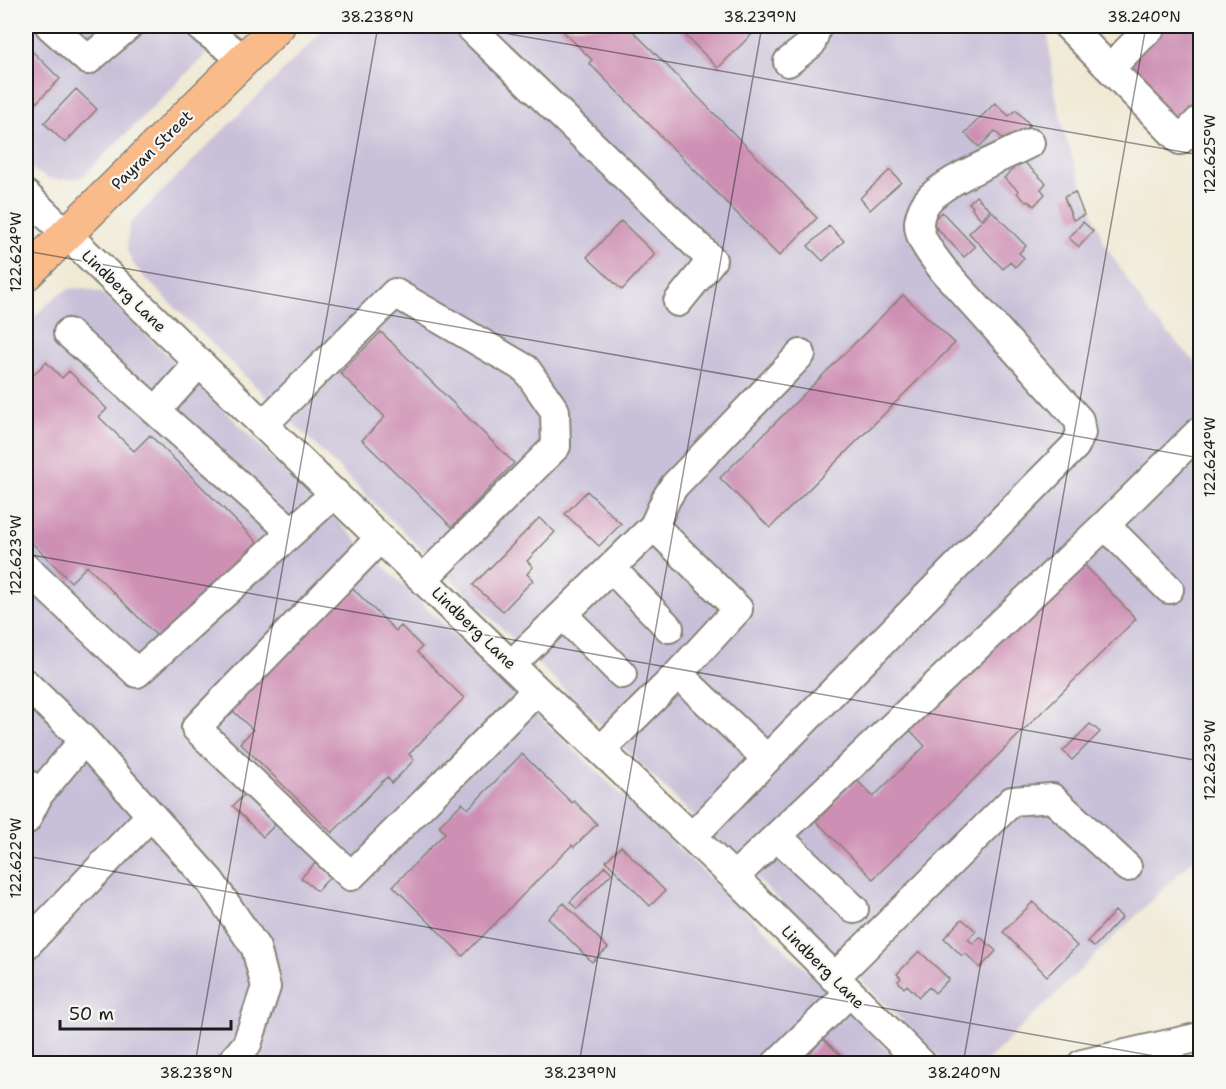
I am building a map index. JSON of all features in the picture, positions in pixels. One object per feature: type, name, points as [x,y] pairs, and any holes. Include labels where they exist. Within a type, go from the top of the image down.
[{"type":"main road","name":"Payran Street","points":[[26,274],[278,26]]},
{"type":"street","points":[[50,26],[88,60],[128,26]]},
{"type":"street","points":[[199,26],[244,59]]},
{"type":"street","points":[[469,26],[712,260],[678,302]]},
{"type":"street","points":[[788,62],[811,44],[817,26]]},
{"type":"street","points":[[1110,69],[1152,26]]},
{"type":"street","points":[[1081,30],[1110,69],[1180,140],[1200,120]]},
{"type":"street","points":[[692,837],[1075,446],[1081,433],[1079,420],[944,271],[928,250],[920,232],[919,222],[923,207],[931,197],[947,185],[1030,143]]},
{"type":"street","name":"Lindberg Lane","points":[[26,195],[537,690],[734,877],[922,1064]]},
{"type":"street","points":[[263,424],[395,293],[526,369],[555,411],[556,446],[423,579]]},
{"type":"street","points":[[68,333],[292,532]]},
{"type":"street","points":[[512,664],[654,526],[674,486],[801,354]]},
{"type":"street","points":[[156,411],[199,363]]},
{"type":"street","points":[[734,877],[1105,525],[1200,431]]},
{"type":"street","points":[[26,568],[137,673],[334,494]]},
{"type":"street","points":[[1105,525],[1169,589]]},
{"type":"street","points":[[601,750],[678,674],[738,609],[654,526]]},
{"type":"street","points":[[380,537],[196,728],[351,876],[537,690]]},
{"type":"street","points":[[611,568],[669,628]]},
{"type":"street","points":[[563,615],[622,674]]},
{"type":"street","points":[[678,674],[767,759]]},
{"type":"street","points":[[26,684],[84,740],[210,881],[256,948],[266,987],[247,1044],[230,1064]]},
{"type":"street","points":[[26,820],[32,789],[84,740]]},
{"type":"street","points":[[776,1064],[842,985],[1012,801],[1052,798],[1127,867]]},
{"type":"street","points":[[26,945],[152,815]]},
{"type":"street","points":[[777,836],[854,909]]},
{"type":"street","points":[[1082,1064],[1200,1037]]},
{"type":"shaded area","points":[[26,26],[235,26],[83,176],[60,180],[49,179],[35,171],[26,162]]},
{"type":"shaded area","points":[[328,26],[1040,26],[1048,34],[1053,83],[1066,140],[1104,243],[1148,312],[1200,367],[1200,853],[985,1063],[949,1063],[937,1055],[143,276],[132,262],[127,250],[130,223]]},
{"type":"shaded area","points":[[80,288],[101,293],[117,306],[519,698],[786,950],[901,1063],[26,1064],[26,325],[57,295],[69,289]]},
{"type":"building","points":[[558,26],[628,26],[817,218],[779,256],[589,63],[592,60]]},
{"type":"building","points":[[676,26],[760,26],[718,68]]},
{"type":"building","points":[[1164,26],[1200,26],[1200,107],[1180,126],[1122,67]]},
{"type":"building","points":[[26,45],[60,79],[31,108],[26,103]]},
{"type":"building","points":[[76,89],[97,109],[65,143],[44,123]]},
{"type":"building","points":[[995,103],[1009,116],[1016,110],[1030,125],[1009,145],[995,131],[979,147],[965,133]]},
{"type":"building","points":[[1022,160],[1046,183],[1041,189],[1045,194],[1034,206],[1026,202],[1017,193],[1019,191],[1004,178]]},
{"type":"building","points":[[890,170],[901,182],[870,210],[860,198]]},
{"type":"building","points":[[1075,192],[1084,215],[1073,220],[1064,197]]},
{"type":"building","points":[[976,196],[990,210],[981,219],[969,203]]},
{"type":"building","points":[[992,211],[1026,246],[1019,253],[1024,258],[1015,267],[1010,262],[1003,269],[969,233]]},
{"type":"building","points":[[942,212],[975,247],[964,257],[931,222]]},
{"type":"building","points":[[621,221],[655,254],[622,290],[587,257]]},
{"type":"building","points":[[1083,222],[1093,231],[1079,247],[1069,238]]},
{"type":"building","points":[[829,226],[844,241],[823,261],[808,246]]},
{"type":"building","points":[[903,295],[955,343],[770,528],[720,478]]},
{"type":"building","points":[[381,332],[514,463],[452,527],[362,440],[385,417],[340,373]]},
{"type":"building","points":[[46,362],[62,378],[69,371],[107,409],[99,417],[134,451],[150,435],[257,542],[159,638],[87,566],[71,582],[26,537],[26,382]]},
{"type":"building","points":[[587,491],[621,524],[599,546],[565,514]]},
{"type":"building","points":[[539,518],[555,532],[527,561],[533,567],[527,574],[533,580],[503,611],[473,585]]},
{"type":"building","points":[[1079,559],[1136,619],[873,879],[816,821],[857,780],[873,797],[925,746],[908,728]]},
{"type":"building","points":[[349,585],[396,631],[401,626],[422,647],[417,652],[464,698],[409,754],[414,760],[392,783],[387,777],[332,833],[240,743],[253,730],[229,707]]},
{"type":"building","points":[[1090,724],[1100,732],[1072,760],[1063,751]]},
{"type":"building","points":[[522,754],[597,824],[574,847],[572,845],[463,956],[393,886],[445,833],[439,826],[462,803],[468,809]]},
{"type":"building","points":[[245,794],[275,825],[263,837],[233,806]]},
{"type":"building","points":[[621,846],[665,891],[650,906],[606,861]]},
{"type":"building","points":[[315,863],[330,877],[317,891],[301,878]]},
{"type":"building","points":[[605,866],[612,873],[577,909],[570,902]]},
{"type":"building","points":[[1033,902],[1077,946],[1047,976],[1003,932]]},
{"type":"building","points":[[564,903],[608,948],[592,962],[548,918]]},
{"type":"building","points":[[1115,911],[1122,917],[1094,947],[1087,942]]},
{"type":"building","points":[[962,919],[976,931],[968,939],[973,944],[980,937],[996,951],[980,968],[965,953],[962,956],[944,938]]},
{"type":"building","points":[[919,951],[949,979],[935,993],[929,987],[919,997],[907,985],[904,988],[898,981],[901,978],[897,974]]},
{"type":"building","points":[[823,1039],[850,1064],[803,1064],[802,1062]]}]
